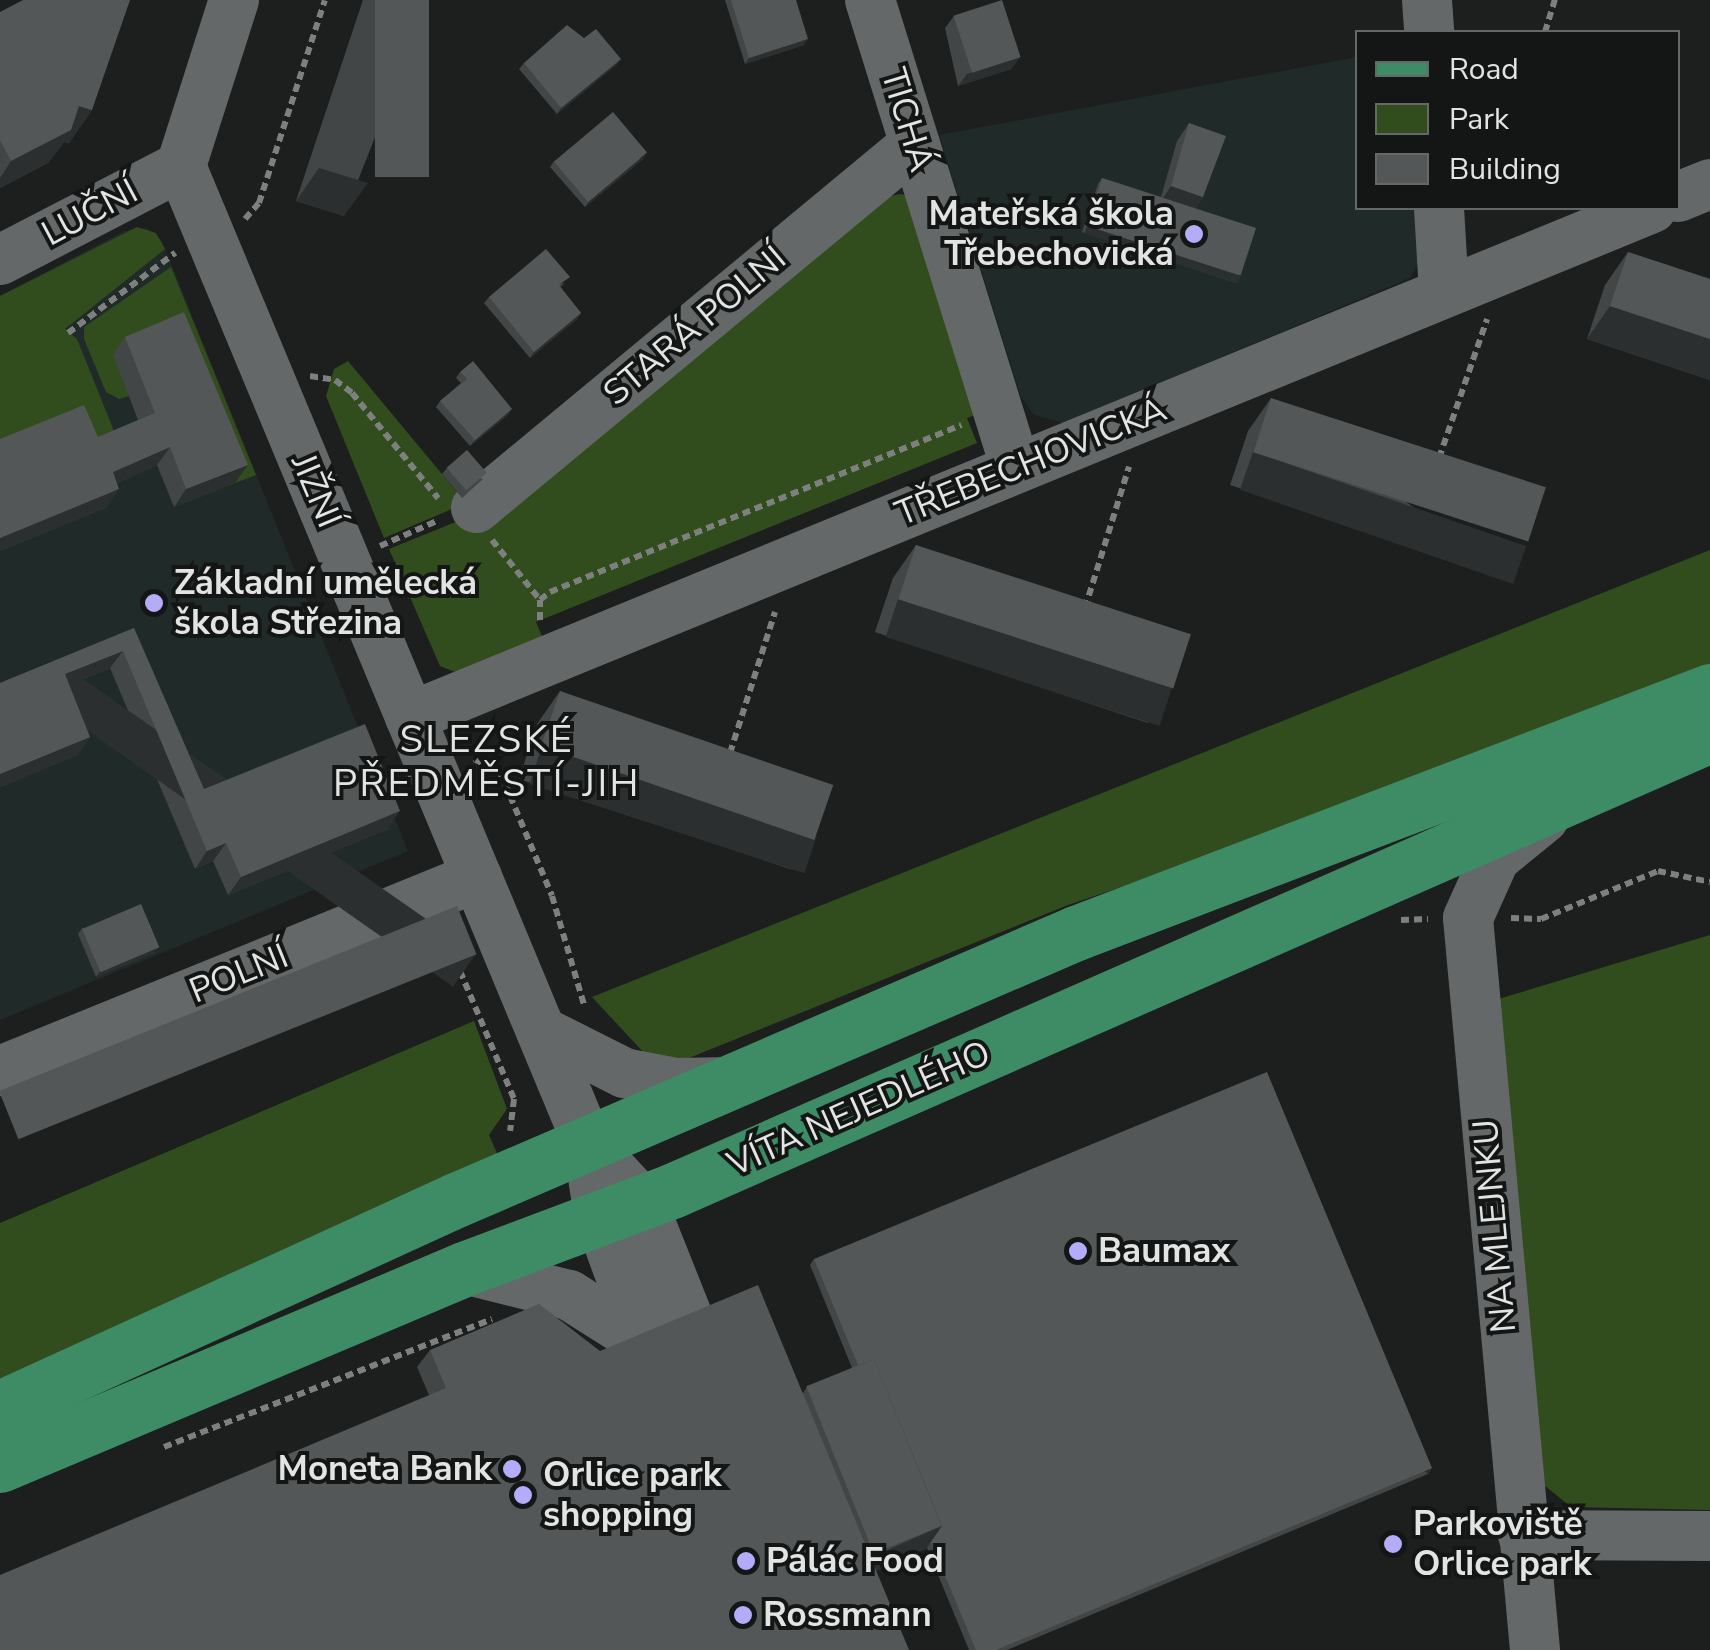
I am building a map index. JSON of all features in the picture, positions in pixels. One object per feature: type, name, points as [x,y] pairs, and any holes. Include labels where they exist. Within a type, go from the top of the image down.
[{"type":"main road","points":[[0,1408],[588,1144],[1076,934],[1710,690]]},
{"type":"main road","name":"VÍTA NEJEDLÉHO","points":[[0,1465],[464,1269],[620,1209],[1710,736]]},
{"type":"street","points":[[181,166],[234,0]]},
{"type":"street","name":"TICHÁ","points":[[870,0],[1016,468]]},
{"type":"street","points":[[1427,0],[1429,30]]},
{"type":"street","name":"STARÁ POLNÍ","points":[[463,512],[915,144]]},
{"type":"street","name":"JIŽNÍ","points":[[181,166],[185,249],[410,717],[588,1144],[620,1209]]},
{"type":"street","name":"LUČNÍ","points":[[0,260],[181,166]]},
{"type":"street","points":[[1680,196],[1710,184]]},
{"type":"street","points":[[1439,210],[1444,293]]},
{"type":"street","name":"TŘEBECHOVICKÁ","points":[[410,717],[1647,210]]},
{"type":"street","name":"NA MLEJNKU","points":[[1524,1536],[1468,918],[1495,858],[1510,841],[1592,786]]},
{"type":"street","name":"POLNÍ","points":[[0,1070],[477,877]]},
{"type":"street","points":[[541,1032],[624,1073],[676,1083],[732,1082]]},
{"type":"street","points":[[620,1209],[689,1320]]},
{"type":"street","points":[[464,1269],[569,1295],[645,1342],[620,1209]]},
{"type":"street","points":[[1535,1650],[1524,1536],[1710,1536]]},
{"type":"path","points":[[68,333],[185,249],[259,204],[326,0]]},
{"type":"path","points":[[1546,30],[1555,0]]},
{"type":"path","points":[[1436,464],[1494,299]]},
{"type":"path","points":[[309,376],[334,380],[352,393],[482,529],[540,600]]},
{"type":"path","points":[[1079,628],[1130,464]]},
{"type":"path","points":[[379,547],[463,512]]},
{"type":"path","points":[[464,744],[472,758],[500,772],[594,1020]]},
{"type":"path","points":[[1395,920],[1541,919],[1658,872],[1710,882]]},
{"type":"path","points":[[456,963],[514,1099],[508,1125],[514,1142]]},
{"type":"path","points":[[147,1454],[497,1317]]},
{"type":"shaded area","name":"Mateřská škola Třebechovická","points":[[1355,57],[1355,210],[1416,210],[1420,260],[1410,278],[1064,423],[1034,415],[1021,397],[939,135]]},
{"type":"shaded area","name":"Základní umělecká škola Střezina","points":[[147,228],[162,241],[408,851],[0,1020],[0,296],[124,231]]},
{"type":"green space","points":[[902,194],[924,204],[989,410],[967,418],[977,443],[536,622],[543,639],[455,672],[440,666],[389,549],[463,519],[881,197]]},
{"type":"green space","points":[[137,227],[156,233],[165,249],[65,329],[77,339],[118,441],[0,452],[0,296]]},
{"type":"green space","points":[[171,267],[256,475],[235,483],[172,331],[129,396],[119,399],[106,392],[84,339],[84,327]]},
{"type":"green space","points":[[348,361],[466,503],[384,538],[326,396],[334,369]]},
{"type":"green space","points":[[1710,550],[1710,674],[1449,776],[1068,905],[684,1060],[645,1054],[592,997]]},
{"type":"green space","points":[[1710,935],[1710,1510],[1571,1507],[1539,1481],[1492,1001]]},
{"type":"green space","points":[[474,1021],[507,1109],[489,1135],[499,1158],[0,1384],[0,1223]]},
{"type":"building","points":[[23,0],[130,0],[92,110],[79,106],[71,130],[11,161],[0,140],[0,12]]},
{"type":"building","points":[[375,0],[429,0],[429,177],[375,177]]},
{"type":"building","points":[[731,0],[796,0],[808,39],[749,58]]},
{"type":"building","points":[[1002,0],[1021,57],[972,73],[953,16]]},
{"type":"building","points":[[567,25],[584,38],[596,29],[621,59],[561,108],[524,63]]},
{"type":"building","points":[[613,112],[647,153],[588,202],[554,161]]},
{"type":"building","points":[[1189,123],[1226,136],[1203,197],[1171,186]]},
{"type":"building","points":[[1102,178],[1256,228],[1241,276],[1087,226]]},
{"type":"building","points":[[546,249],[570,277],[559,285],[581,313],[534,352],[489,297]]},
{"type":"building","points":[[1628,252],[1710,279],[1710,339],[1610,306]]},
{"type":"building","points":[[184,312],[248,465],[186,489],[170,447],[113,472],[119,489],[0,538],[0,439],[84,405],[98,437],[155,413],[125,337]]},
{"type":"building","points":[[473,361],[512,409],[475,440],[440,401],[467,379],[460,372]]},
{"type":"building","points":[[1271,398],[1546,487],[1528,542],[1253,452]]},
{"type":"building","points":[[467,450],[487,473],[466,490],[447,468]]},
{"type":"building","points":[[916,545],[1191,634],[1173,689],[898,599]]},
{"type":"building","points":[[134,628],[204,789],[365,724],[400,811],[241,877],[226,843],[207,851],[123,651],[65,674],[90,737],[0,774],[0,683]]},
{"type":"building","points":[[560,691],[833,785],[814,840],[541,746]]},
{"type":"building","points":[[141,904],[159,947],[100,972],[82,929]]},
{"type":"building","points":[[457,906],[476,954],[18,1139],[0,1091]]},
{"type":"building","points":[[1267,1072],[1432,1468],[996,1650],[976,1650],[931,1542],[942,1526],[874,1359],[858,1365],[814,1259]]},
{"type":"building","name":"Orlice park shopping","points":[[758,1285],[909,1650],[0,1650],[0,1575],[446,1388],[430,1350],[539,1304],[600,1351]]},
{"type":"building","points":[[874,1359],[941,1526],[874,1553],[806,1386]]},
{"type":"place","name":"Mateřská škola Třebechovická","points":[[1194,234]]},
{"type":"place","name":"Základní umělecká škola Střezina","points":[[154,603]]},
{"type":"place","name":"Baumax","points":[[1078,1251]]},
{"type":"place","name":"Moneta Bank","points":[[512,1469]]},
{"type":"place","name":"Orlice park shopping","points":[[523,1495]]},
{"type":"place","name":"Parkoviště Orlice park","points":[[1393,1544]]},
{"type":"place","name":"Pálác Food","points":[[746,1561]]},
{"type":"place","name":"Rossmann","points":[[743,1615]]},
{"type":"district","name":"SLEZSKÉ PŘEDMĚSTÍ-JIH","points":[[487,762]]}]
